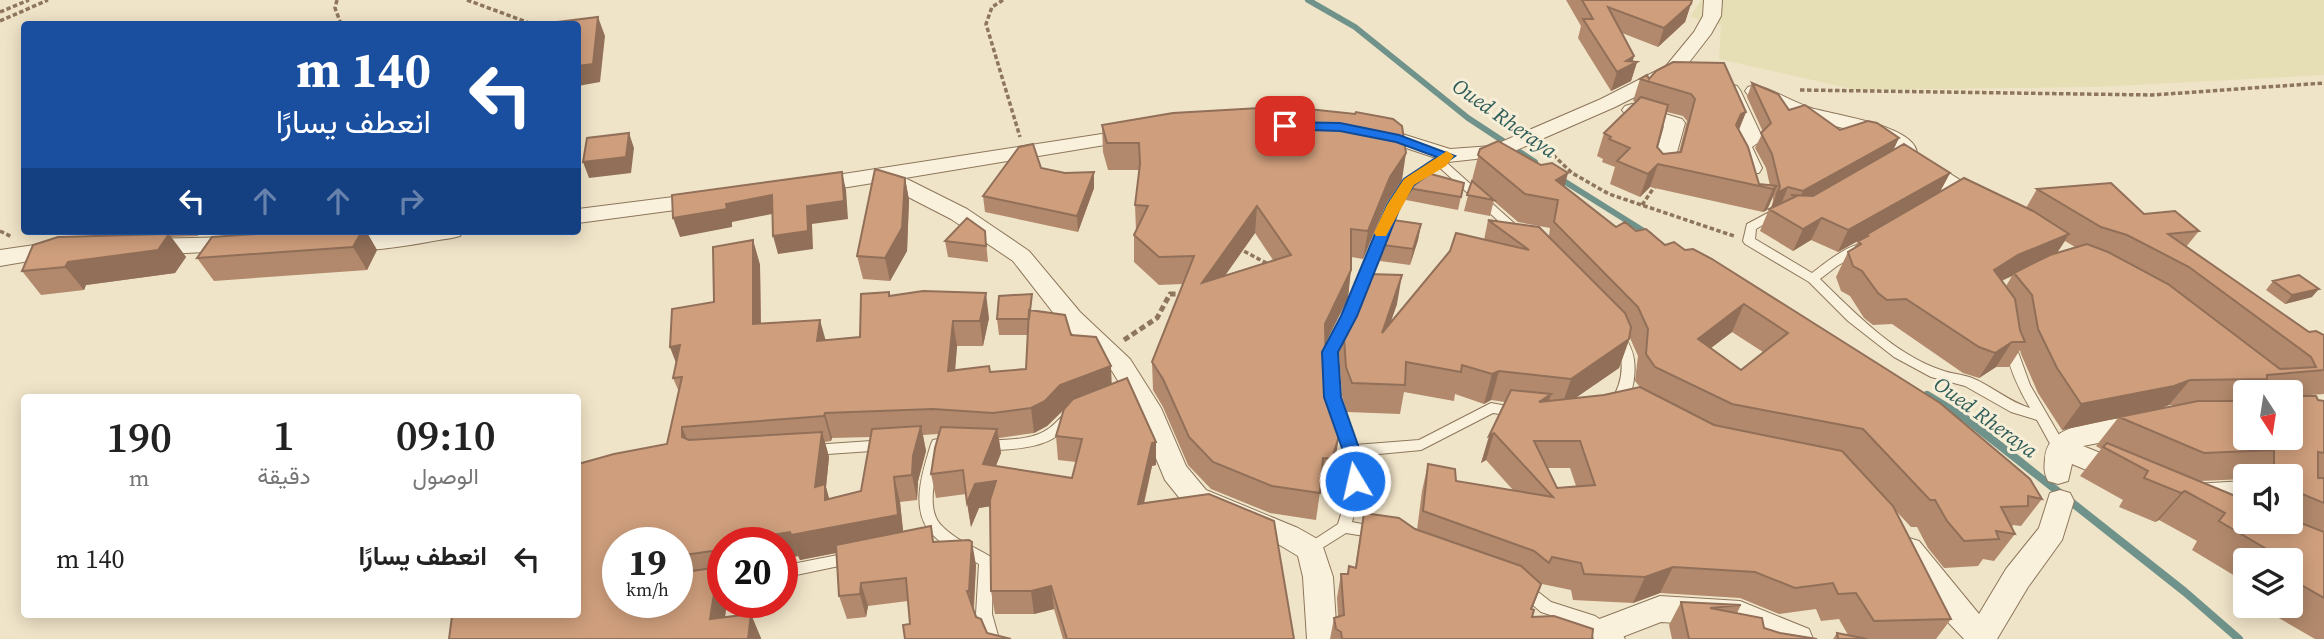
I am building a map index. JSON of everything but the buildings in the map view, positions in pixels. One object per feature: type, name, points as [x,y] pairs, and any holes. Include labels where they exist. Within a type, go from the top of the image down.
[{"type":"street","points":[[1352,130],[1399,139],[1444,160],[1496,152],[1608,103],[1673,70],[1702,34],[1712,16],[1713,0]]},
{"type":"street","points":[[1726,80],[1753,139],[1742,142],[1741,147],[1752,169],[1757,190]]},
{"type":"street","points":[[1751,89],[1806,113],[1843,120],[1882,132],[1908,151],[1897,156],[1952,194],[1994,211]]},
{"type":"street","points":[[1608,103],[1675,123],[1663,169]]},
{"type":"street","points":[[793,188],[1153,133]]},
{"type":"street","points":[[884,176],[959,214],[1021,256],[1071,317],[1121,365],[1129,392],[1148,408],[1175,472],[1196,498],[1288,536],[1311,550],[1318,577],[1322,639]]},
{"type":"street","points":[[581,216],[727,197]]},
{"type":"street","points":[[312,243],[365,242],[420,235]]},
{"type":"street","points":[[124,248],[258,245]]},
{"type":"street","points":[[0,258],[44,250],[84,249]]},
{"type":"street","points":[[1891,527],[1955,609],[1981,637],[2017,578],[2052,532],[2059,474],[2078,436],[2159,423],[2169,418]]},
{"type":"street","points":[[2059,474],[2162,490],[2233,492]]},
{"type":"street","points":[[2162,490],[2232,520]]},
{"type":"street","points":[[1611,634],[1660,609],[1740,614],[1798,639]]},
{"type":"lane","points":[[1311,550],[1344,527],[1355,481],[1352,451],[1332,397],[1330,352],[1349,316],[1394,205],[1409,182],[1444,160],[1531,245]]},
{"type":"lane","points":[[1790,210],[1783,208],[1751,227],[1749,241],[1813,279],[1852,318],[1898,355],[1936,374],[1969,382],[2016,409],[2042,417]]},
{"type":"lane","points":[[1813,279],[1833,263],[1867,243]]},
{"type":"lane","points":[[1608,323],[1622,339],[1629,356],[1625,406]]},
{"type":"lane","points":[[2008,333],[2012,355],[2042,417],[2059,474]]},
{"type":"lane","points":[[1352,451],[1421,445],[1491,408],[1531,414]]},
{"type":"lane","points":[[969,446],[1038,441],[1054,432],[1068,417],[1079,412]]},
{"type":"lane","points":[[937,443],[926,498],[932,524],[950,539],[986,561],[984,614],[991,639]]},
{"type":"lane","points":[[792,452],[898,445]]},
{"type":"lane","points":[[1344,527],[1398,535]]},
{"type":"lane","points":[[924,544],[950,539]]},
{"type":"lane","points":[[798,569],[872,554]]},
{"type":"lane","points":[[1507,579],[1519,584],[1544,612],[1590,621],[1611,634]]},
{"type":"path","points":[[0,12],[29,0]]},
{"type":"path","points":[[0,21],[48,0]]},
{"type":"path","points":[[337,0],[335,8],[340,21]]},
{"type":"path","points":[[467,0],[524,21]]},
{"type":"path","points":[[1003,0],[992,7],[986,24],[1026,153]]},
{"type":"path","points":[[1793,90],[2152,95],[2324,83]]},
{"type":"path","points":[[1527,138],[1573,173],[1609,194],[1749,241]]},
{"type":"path","points":[[1642,205],[1654,189],[1663,169]]},
{"type":"path","points":[[1229,245],[1264,260],[1274,271]]},
{"type":"path","points":[[1107,351],[1157,318],[1170,295],[1194,293]]},
{"type":"shaded area","points":[[1701,0],[2324,0],[2324,75],[2095,87],[1856,90],[1719,59],[1721,25],[1690,17]]},
{"type":"waterway","name":"Oued Rheraya","points":[[1308,0],[1355,27],[1468,118],[1535,162]]},
{"type":"waterway","name":"Oued Rheraya","points":[[1559,178],[1650,235]]},
{"type":"waterway","name":"Oued Rheraya","points":[[1927,395],[1965,418],[2185,592],[2239,639]]},
{"type":"slow traffic","points":[[1381,233],[1409,182],[1441,163],[1447,156]]},
{"type":"route","points":[[1285,126],[1340,127],[1399,139],[1448,156],[1409,182],[1394,205],[1349,316],[1330,352],[1332,397],[1352,451],[1355,481]]}]
